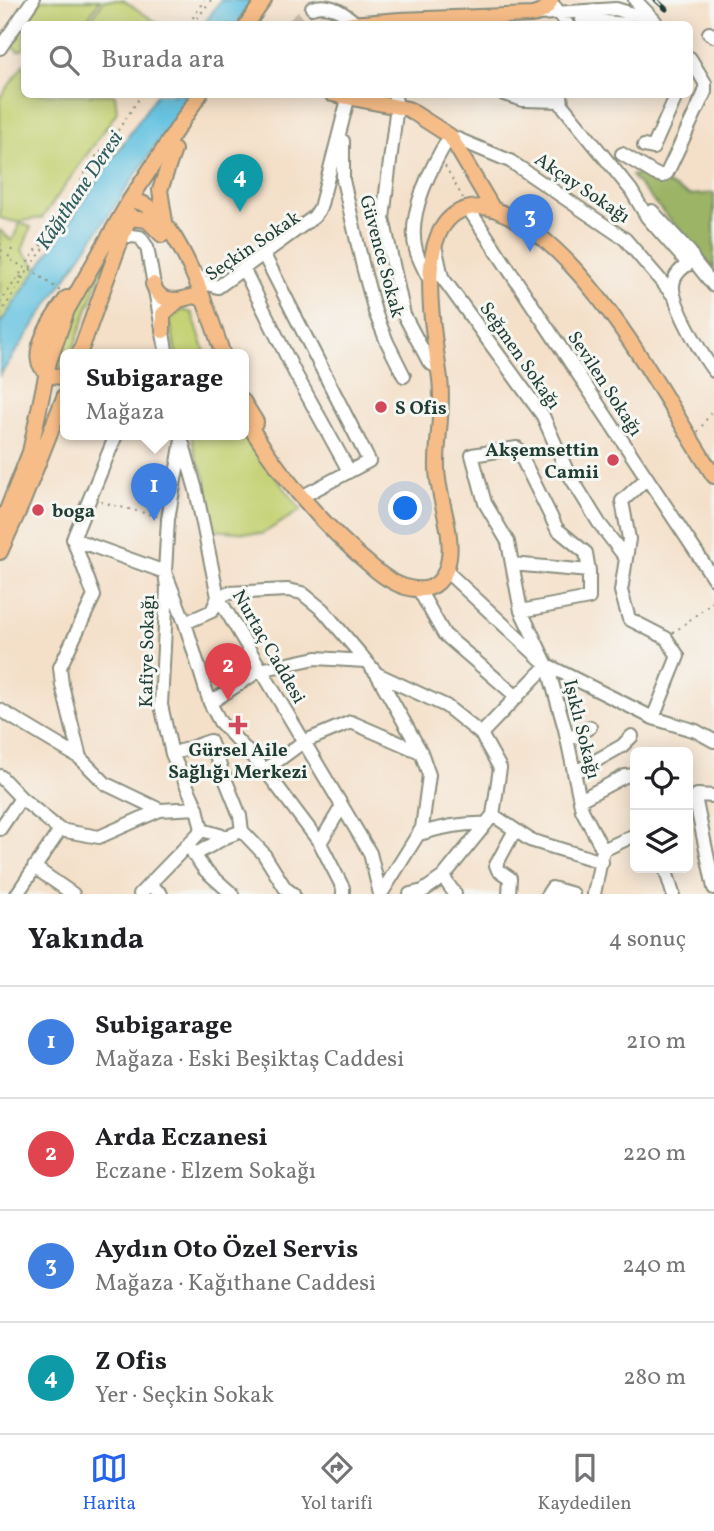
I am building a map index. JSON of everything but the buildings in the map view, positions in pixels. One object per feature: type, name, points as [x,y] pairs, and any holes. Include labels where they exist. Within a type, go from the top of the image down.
[{"type":"main road","points":[[249,21],[264,0]]},
{"type":"main road","points":[[260,21],[271,0]]},
{"type":"main road","points":[[412,21],[539,14],[552,3]]},
{"type":"main road","points":[[60,377],[46,372],[40,366],[38,354],[49,324],[85,276],[198,98]]},
{"type":"main road","points":[[81,349],[134,201],[173,150],[207,98]]},
{"type":"main road","points":[[347,98],[395,100],[450,136],[493,209]]},
{"type":"main road","points":[[170,233],[162,211],[160,190],[173,150]]},
{"type":"main road","points":[[134,201],[151,208],[170,233],[190,268],[192,298],[220,349]]},
{"type":"main road","points":[[249,424],[276,466],[389,581],[402,587],[435,583],[449,547],[437,466],[440,381],[429,281],[435,245],[449,219],[468,208],[493,209],[525,226],[571,265],[616,322],[714,476]]},
{"type":"main road","points":[[128,218],[147,220],[156,227],[178,260],[212,349]]},
{"type":"main road","points":[[153,284],[163,299],[192,298]]},
{"type":"main road","points":[[163,331],[163,314],[192,298]]},
{"type":"main road","points":[[0,528],[30,452],[46,372]]},
{"type":"main road","points":[[42,393],[49,389],[60,394]]},
{"type":"main road","points":[[0,552],[60,406]]},
{"type":"main road","points":[[249,411],[304,495]]},
{"type":"street","points":[[0,48],[33,0]]},
{"type":"street","points":[[580,12],[597,0]]},
{"type":"street","points":[[635,0],[651,21]]},
{"type":"street","points":[[552,3],[615,21]]},
{"type":"street","points":[[552,3],[566,21]]},
{"type":"street","points":[[312,8],[330,7],[352,21]]},
{"type":"street","points":[[580,12],[616,9],[649,21]]},
{"type":"street","points":[[622,154],[656,174],[665,176],[690,127],[706,87],[693,67]]},
{"type":"street","points":[[354,100],[362,98]]},
{"type":"street","points":[[517,98],[548,98]]},
{"type":"street","points":[[560,98],[562,106],[631,190],[690,252],[714,286]]},
{"type":"street","points":[[644,146],[653,148],[675,98]]},
{"type":"street","name":"Seçkin Sokak","points":[[190,268],[204,283],[218,287],[312,229],[324,214],[354,100]]},
{"type":"street","name":"Seçkin Sokak","points":[[192,298],[219,292],[246,274],[318,213],[354,100]]},
{"type":"street","points":[[395,100],[383,218],[404,316],[429,362],[438,368]]},
{"type":"street","points":[[667,117],[690,127]]},
{"type":"street","points":[[429,281],[416,249],[415,217],[439,154],[450,136]]},
{"type":"street","name":"Akçay Sokağı","points":[[450,136],[510,161],[625,239],[674,296],[698,349],[714,371]]},
{"type":"street","name":"Güvence Sokak","points":[[343,141],[343,180],[363,267],[375,312],[404,376]]},
{"type":"street","name":"Sevilen Sokağı","points":[[468,208],[714,579]]},
{"type":"street","points":[[121,235],[137,235],[144,240],[147,247],[166,349]]},
{"type":"street","name":"Seğmen Sokağı","points":[[435,245],[442,276],[543,416],[567,471],[598,523],[625,557]]},
{"type":"street","points":[[265,257],[369,461],[304,495]]},
{"type":"street","points":[[674,296],[675,277],[694,261]]},
{"type":"street","points":[[246,274],[295,373],[349,471]]},
{"type":"street","points":[[79,758],[60,667],[94,596],[73,539],[114,440]]},
{"type":"street","name":"Nurtaç Caddesi","points":[[182,440],[218,597],[370,853],[381,894]]},
{"type":"street","name":"Kafiye Sokağı","points":[[182,440],[167,519],[167,588],[161,705],[172,754],[197,808],[202,830]]},
{"type":"street","points":[[521,611],[589,598],[586,553],[557,529],[517,448],[472,455],[485,503],[508,542],[521,611],[547,665],[653,718],[696,731],[714,741]]},
{"type":"street","points":[[173,488],[182,473],[188,471],[192,478]]},
{"type":"street","points":[[646,480],[622,501],[629,539],[621,591],[629,619],[666,638],[678,656],[653,718]]},
{"type":"street","points":[[73,539],[165,572],[185,623],[210,703],[220,722],[265,770],[320,843],[344,894]]},
{"type":"street","points":[[512,564],[589,571]]},
{"type":"street","name":"Işıklı Sokağı","points":[[442,567],[547,665],[568,740],[582,810],[603,856]]},
{"type":"street","points":[[418,586],[444,634],[517,697]]},
{"type":"street","points":[[185,623],[212,611],[218,597],[228,593],[288,590],[302,593],[323,610],[377,674],[421,752],[429,775],[422,828],[381,894]]},
{"type":"street","points":[[210,703],[260,670],[316,659],[365,661]]},
{"type":"street","points":[[481,734],[547,665]]},
{"type":"street","points":[[377,674],[446,706],[481,734],[500,768],[489,819],[443,877],[423,891],[410,894]]},
{"type":"street","points":[[0,709],[79,758],[106,784],[160,810]]},
{"type":"street","points":[[172,754],[210,741],[220,722]]},
{"type":"street","points":[[265,770],[303,742],[351,722],[421,752]]},
{"type":"street","points":[[568,740],[590,727]]},
{"type":"street","points":[[574,773],[622,746],[632,736]]},
{"type":"street","points":[[210,741],[240,816],[242,831],[263,853],[285,888],[293,894]]},
{"type":"street","points":[[0,776],[60,830],[99,837],[160,810],[197,808]]},
{"type":"street","points":[[580,800],[630,776]]},
{"type":"street","points":[[714,796],[695,797],[714,888]]},
{"type":"street","points":[[0,830],[22,798]]},
{"type":"street","points":[[320,843],[342,806]]},
{"type":"street","points":[[419,834],[445,826],[489,819],[530,840],[603,856]]},
{"type":"street","points":[[17,894],[60,830]]},
{"type":"street","points":[[191,850],[202,830],[226,837]]},
{"type":"street","points":[[509,894],[510,877],[496,865],[514,830]]},
{"type":"street","points":[[144,889],[191,850],[242,831]]},
{"type":"street","points":[[594,894],[603,856],[630,838]]},
{"type":"street","points":[[191,850],[204,869],[232,894]]},
{"type":"street","points":[[34,867],[73,894]]},
{"type":"street","points":[[667,873],[673,894]]},
{"type":"street","points":[[443,877],[454,894]]},
{"type":"street","points":[[548,894],[552,888],[573,894]]},
{"type":"street","points":[[144,889],[161,894]]},
{"type":"path","points":[[190,21],[204,0]]},
{"type":"path","points":[[195,21],[211,0]]},
{"type":"path","points":[[0,303],[76,192],[89,163],[109,144],[139,98]]},
{"type":"path","points":[[439,154],[468,208]]},
{"type":"path","points":[[0,243],[0,260]]},
{"type":"path","points":[[0,314],[44,247],[41,245]]},
{"type":"path","points":[[8,258],[12,248]]},
{"type":"path","points":[[1,253],[25,268]]},
{"type":"path","points":[[30,269],[59,290]]},
{"type":"path","points":[[22,273],[22,279]]},
{"type":"path","points":[[692,442],[714,408]]},
{"type":"path","points":[[88,499],[167,519]]},
{"type":"path","points":[[666,638],[714,601]]},
{"type":"green space","points":[[41,0],[100,0],[86,21],[26,21]]},
{"type":"green space","points":[[104,0],[123,0],[154,21],[90,21]]},
{"type":"green space","points":[[21,28],[21,50],[18,51],[10,44]]},
{"type":"green space","points":[[21,68],[21,98],[115,98],[117,112],[42,218],[15,222],[0,218],[0,98]]},
{"type":"green space","points":[[643,172],[689,195],[714,193],[714,269],[631,176]]},
{"type":"green space","points":[[20,223],[31,227],[22,251],[38,268],[0,324],[0,230],[12,241]]},
{"type":"green space","points":[[111,245],[73,349],[60,349],[60,368],[54,368],[63,330]]},
{"type":"green space","points":[[183,310],[192,313],[204,349],[175,349],[170,319]]},
{"type":"green space","points":[[192,440],[248,440],[301,510],[262,534],[213,530],[205,476]]},
{"type":"water","points":[[221,0],[254,0],[239,21],[206,21]]},
{"type":"water","points":[[154,98],[188,98],[0,375],[0,324]]},
{"type":"tunnel","points":[[297,21],[312,8]]},
{"type":"railway","points":[[656,0],[666,9]]},
{"type":"place","name":"Z Ofis","points":[[240,212]]},
{"type":"place","name":"Aydın Oto Özel Servis","points":[[530,252]]},
{"type":"place","name":"S Ofis","points":[[381,407]]},
{"type":"place","name":"Akşemsettin Camii","points":[[613,460]]},
{"type":"place","name":"boga","points":[[38,510]]},
{"type":"place","name":"Subigarage","points":[[154,521]]},
{"type":"place","name":"Arda Eczanesi","points":[[228,701]]},
{"type":"place","name":"Gürsel Aile Sağlığı Merkezi","points":[[238,725]]},
{"type":"water label","name":"Kâğıthane Deresi","points":[[79,190]]}]
